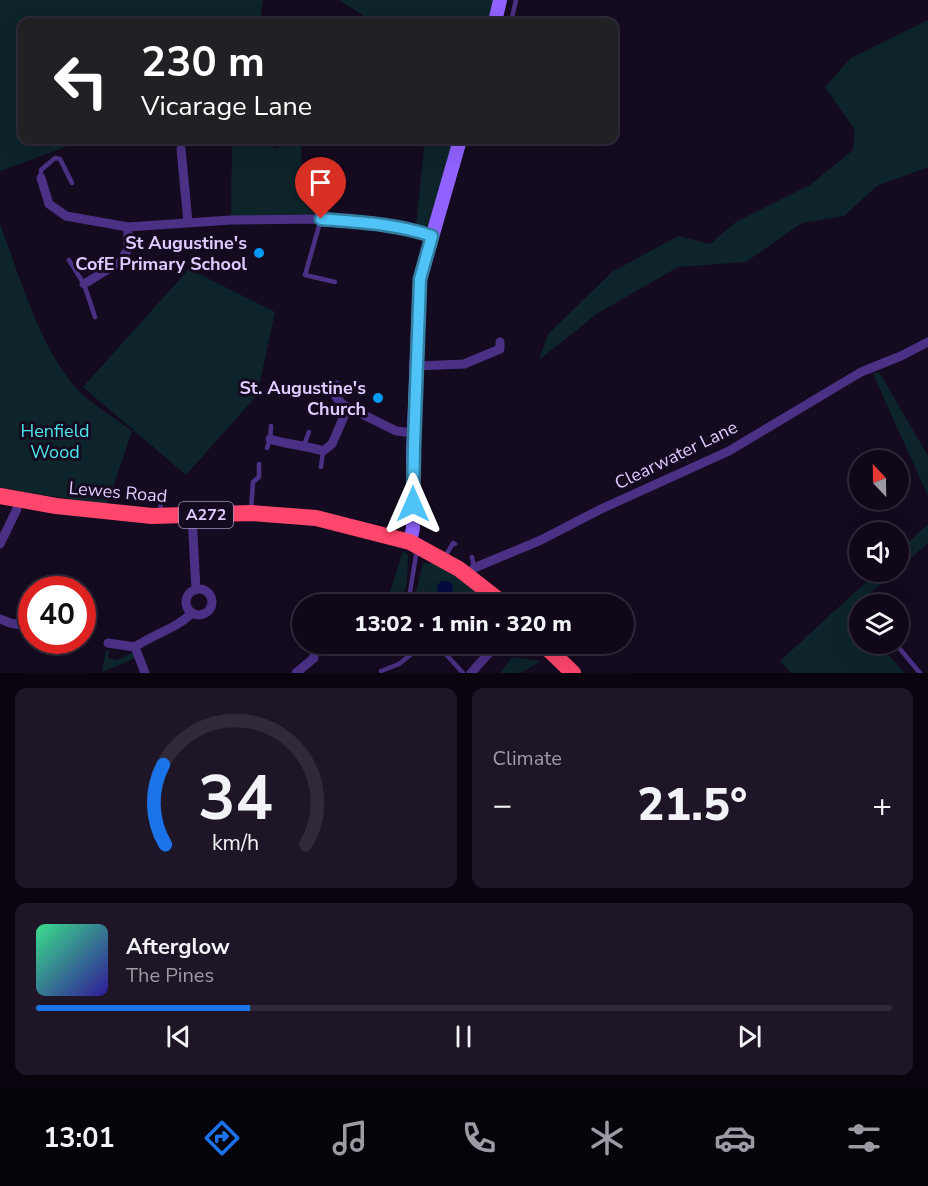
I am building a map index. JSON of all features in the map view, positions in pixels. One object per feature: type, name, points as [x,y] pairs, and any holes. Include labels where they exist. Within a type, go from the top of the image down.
[{"type":"highway","name":"Lewes Road","points":[[0,496],[104,512],[161,517],[251,513],[316,518],[414,544]]},
{"type":"highway","name":"A272","points":[[414,544],[471,572],[494,594]]},
{"type":"highway","points":[[553,654],[573,673]]},
{"type":"street","points":[[496,18],[501,0]]},
{"type":"street","points":[[414,544],[414,433],[420,279],[459,144]]},
{"type":"street","points":[[182,149],[189,222]]},
{"type":"street","points":[[41,178],[49,204],[66,216],[128,227],[189,222],[321,219],[361,222],[417,231],[432,236]]},
{"type":"street","points":[[84,284],[120,262],[128,249],[128,227]]},
{"type":"street","points":[[417,366],[464,364],[500,349],[500,342]]},
{"type":"street","name":"Clearwater Lane","points":[[471,572],[601,509],[729,451],[861,372],[928,342]]},
{"type":"street","points":[[337,385],[336,397],[348,407],[396,431],[414,433]]},
{"type":"street","points":[[269,444],[304,445],[323,451],[333,444],[348,407]]},
{"type":"street","points":[[0,544],[20,500]]},
{"type":"street","points":[[192,516],[196,590]]},
{"type":"street","points":[[196,590],[208,593],[212,604],[204,614],[192,613],[187,606],[187,598],[196,590]]},
{"type":"street","points":[[108,643],[135,647],[182,623],[192,613]]},
{"type":"street","points":[[0,619],[18,625]]},
{"type":"street","points":[[135,647],[145,673]]},
{"type":"street","points":[[297,673],[314,658],[314,654]]},
{"type":"street","points":[[471,673],[488,654]]},
{"type":"lane","points":[[512,18],[516,0]]},
{"type":"lane","points":[[41,178],[41,170],[55,158],[60,159],[72,183]]},
{"type":"lane","points":[[321,219],[305,275],[334,282]]},
{"type":"lane","points":[[69,260],[84,284],[95,317]]},
{"type":"lane","points":[[269,444],[271,426]]},
{"type":"lane","points":[[304,445],[309,432]]},
{"type":"lane","points":[[321,467],[323,451]]},
{"type":"lane","points":[[251,513],[253,482],[259,477],[259,464]]},
{"type":"lane","points":[[160,495],[161,517]]},
{"type":"lane","points":[[444,560],[453,543],[455,544]]},
{"type":"lane","points":[[409,594],[415,557],[414,544]]},
{"type":"lane","points":[[471,572],[472,557]]},
{"type":"lane","points":[[381,671],[399,664],[412,654]]},
{"type":"lane","points":[[904,654],[920,673]]},
{"type":"lane","points":[[447,655],[463,673]]},
{"type":"green space","points":[[0,0],[263,0],[261,18],[18,18],[18,144],[74,144],[0,171]]},
{"type":"green space","points":[[339,0],[500,0],[496,18],[367,18]]},
{"type":"green space","points":[[928,20],[928,167],[877,186],[844,216],[802,223],[746,262],[678,267],[598,313],[539,360],[548,334],[612,272],[678,236],[710,244],[736,222],[810,185],[853,150],[855,130],[825,87],[851,58]]},
{"type":"green space","points":[[232,144],[272,144],[273,149],[301,144],[302,178],[326,180],[321,219],[231,220]]},
{"type":"green space","points":[[425,144],[459,144],[437,220],[423,227],[416,225]]},
{"type":"green space","name":"Henfield Wood","points":[[0,224],[32,311],[63,372],[83,395],[132,431],[107,505],[0,488]]},
{"type":"green space","points":[[189,269],[275,312],[257,395],[186,475],[83,387]]},
{"type":"green space","points":[[879,372],[928,456],[928,496],[909,450],[873,374]]},
{"type":"green space","points":[[928,524],[928,543],[909,559],[909,542]]},
{"type":"green space","points":[[403,551],[408,555],[407,583],[404,594],[389,594]]},
{"type":"green space","points":[[423,563],[439,564],[480,594],[415,594]]},
{"type":"green space","points":[[866,582],[883,582],[869,594],[853,594]]},
{"type":"green space","points":[[849,598],[849,654],[887,654],[905,673],[791,673],[780,661]]},
{"type":"green space","points":[[106,650],[109,651],[108,658],[117,660],[136,651],[138,657],[102,672]]},
{"type":"green space","points":[[512,657],[541,661],[521,673],[500,673]]},
{"type":"shaded area","points":[[442,581],[448,581],[453,586],[452,594],[438,594],[437,592],[437,586]]},
{"type":"place","name":"St Augustine's CofE Primary School","points":[[259,253]]},
{"type":"place","name":"St. Augustine's Church","points":[[378,398]]},
{"type":"route","points":[[321,219],[361,222],[417,231],[432,236],[420,279],[413,504]]}]
